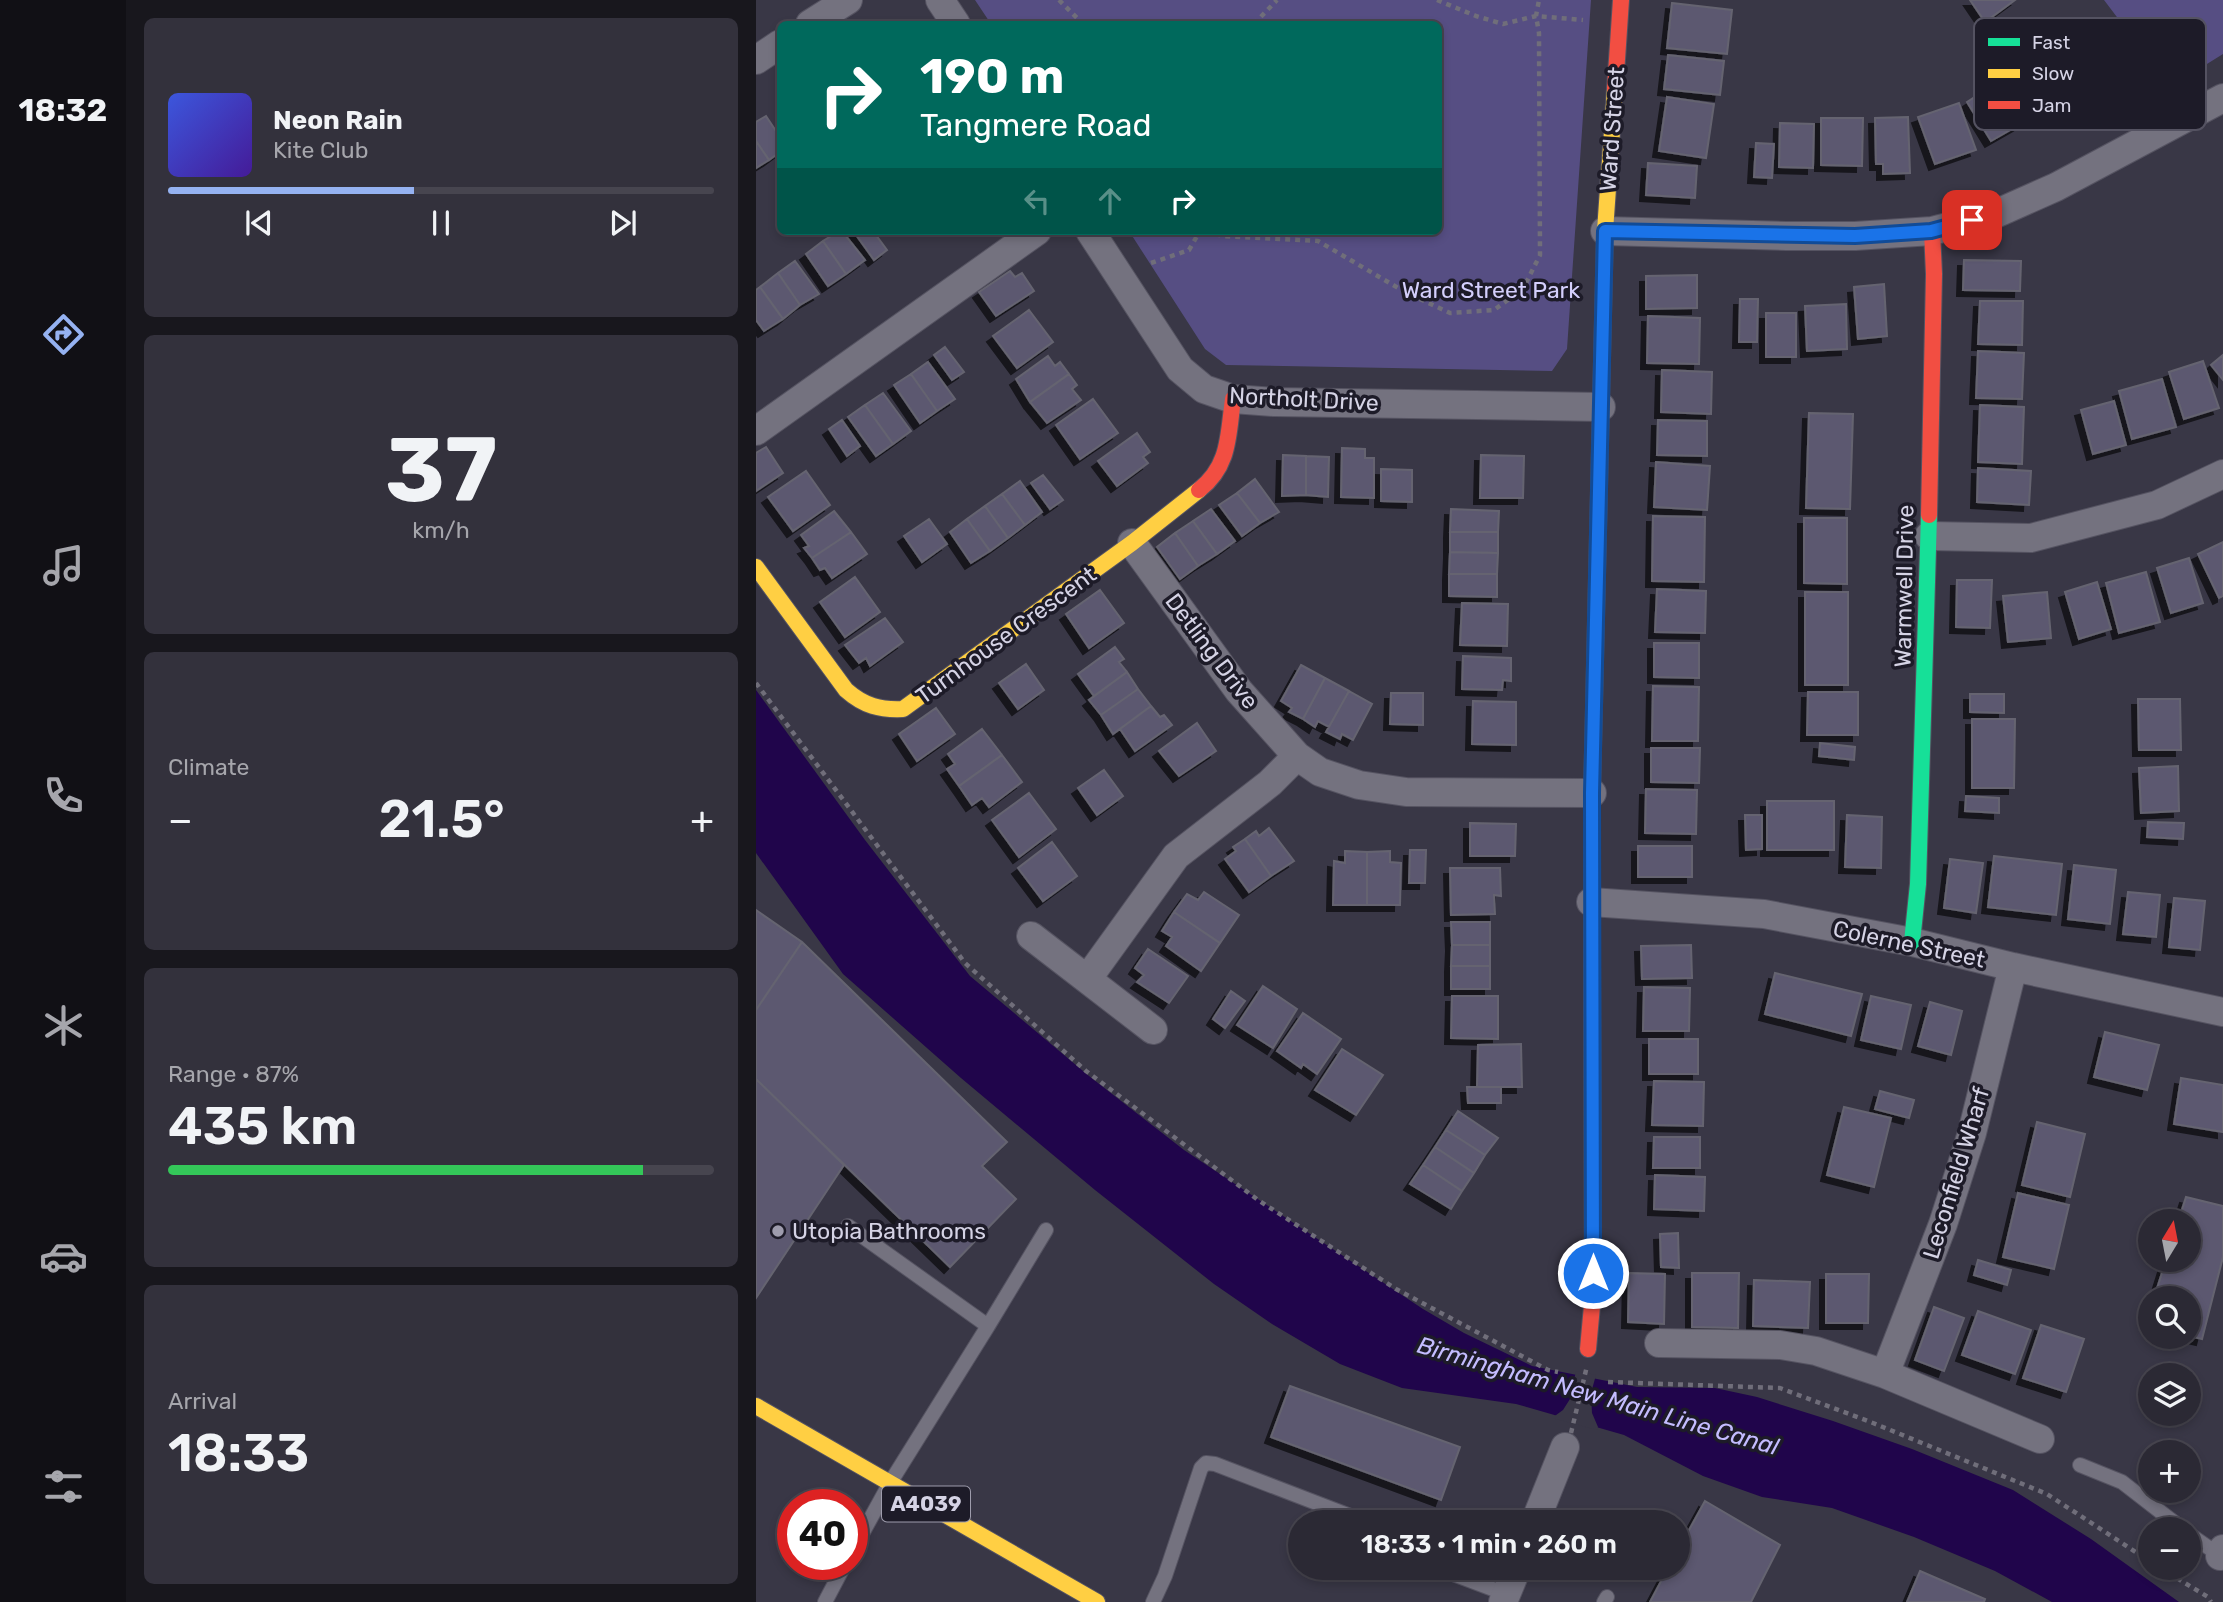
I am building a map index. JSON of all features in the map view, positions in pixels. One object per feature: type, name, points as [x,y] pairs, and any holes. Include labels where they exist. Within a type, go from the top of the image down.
[{"type":"street","points":[[815,21],[848,0]]},
{"type":"street","points":[[940,0],[954,21]]},
{"type":"street","name":"Ward Street","points":[[1588,1349],[1593,1295],[1592,793],[1605,231],[1621,0]]},
{"type":"street","points":[[756,60],[777,46]]},
{"type":"street","points":[[2206,107],[2223,98]]},
{"type":"street","points":[[1605,231],[1786,236],[1855,236],[1931,231],[1993,215],[2056,187],[2163,130]]},
{"type":"street","name":"Warmwell Drive","points":[[1912,942],[1918,884],[1929,537],[1934,275],[1931,231]]},
{"type":"street","points":[[756,431],[1031,235]]},
{"type":"street","name":"Northolt Drive","points":[[1092,235],[1180,369],[1204,389],[1233,399],[1274,402],[1601,407]]},
{"type":"street","name":"Turnhouse Crescent","points":[[756,567],[846,690],[861,704],[883,710],[902,709],[1132,543],[1212,480],[1226,454],[1233,399]]},
{"type":"street","points":[[1929,537],[2031,538],[2157,506],[2223,474]]},
{"type":"street","name":"Detling Drive","points":[[1132,543],[1239,691],[1297,756],[1320,772],[1359,785],[1406,792],[1592,793]]},
{"type":"street","points":[[1087,978],[1176,856],[1270,783],[1297,756]]},
{"type":"street","name":"Colerne Street","points":[[1591,902],[1764,914],[1912,942],[2013,967],[2223,1012]]},
{"type":"street","points":[[1031,936],[1153,1030]]},
{"type":"street","name":"Leconfield Wharf","points":[[1885,1374],[1943,1224],[1972,1133],[2013,967]]},
{"type":"street","points":[[1659,1343],[1780,1345],[1816,1351],[1885,1374],[2040,1439]]},
{"type":"street","name":"A4039","points":[[756,1406],[1097,1602]]},
{"type":"street","points":[[1540,1510],[1569,1440]]},
{"type":"street","points":[[1504,1598],[1512,1580]]},
{"type":"lane","points":[[848,1226],[988,1326]]},
{"type":"lane","points":[[868,1523],[1046,1230]]},
{"type":"lane","points":[[1153,1602],[1165,1576],[1201,1468],[1206,1463],[1215,1464],[1335,1510]]},
{"type":"lane","points":[[2080,1465],[2122,1482],[2167,1517]]},
{"type":"lane","points":[[2201,1541],[2222,1554]]},
{"type":"lane","points":[[825,1602],[837,1580]]},
{"type":"lane","points":[[1464,1580],[1504,1598]]},
{"type":"path","points":[[1059,0],[1080,21]]},
{"type":"path","points":[[1257,21],[1277,0]]},
{"type":"path","points":[[1437,0],[1476,16],[1503,23],[1536,16],[1563,17],[1618,27]]},
{"type":"path","points":[[1220,235],[1318,241],[1405,292],[1450,313],[1494,310],[1522,289],[1539,255],[1539,33],[1536,16],[1539,0]]},
{"type":"path","points":[[1120,279],[1150,263],[1189,250],[1198,235]]},
{"type":"path","points":[[756,683],[965,963],[1086,1071],[1258,1200],[1396,1289],[1548,1370],[1563,1373]]},
{"type":"path","points":[[1569,1440],[1587,1366]]},
{"type":"path","points":[[1573,1376],[1594,1382],[1780,1388],[2047,1494],[2138,1554]]},
{"type":"path","points":[[2180,1580],[2208,1597],[2211,1602]]},
{"type":"green space","name":"Ward Street Park","points":[[975,0],[1591,0],[1567,349],[1552,371],[1226,365],[1205,349],[1132,235],[1442,235],[1442,21],[989,21]]},
{"type":"green space","points":[[2104,0],[2223,0],[2223,54],[2206,65],[2206,18],[2118,18]]},
{"type":"water","name":"Birmingham New Main Line Canal","points":[[756,690],[865,840],[970,976],[1089,1076],[1184,1150],[1423,1309],[1464,1333],[1532,1366],[1637,1387],[1715,1388],[1757,1397],[1912,1449],[2013,1490],[2091,1539],[2138,1573],[2138,1580],[2148,1580],[2179,1602],[2052,1602],[1995,1571],[1914,1537],[1832,1508],[1762,1497],[1703,1476],[1624,1435],[1516,1404],[1402,1388],[1340,1364],[1272,1324],[1214,1284],[1095,1190],[961,1078],[843,974],[756,853]]},
{"type":"pier","points":[[1576,1371],[1596,1375],[1591,1393],[1592,1413],[1597,1430],[1552,1418],[1563,1410],[1570,1399]]},
{"type":"building","points":[[1970,0],[2015,0],[1990,18],[1982,18]]},
{"type":"building","points":[[1672,3],[1732,10],[1727,54],[1667,48]]},
{"type":"building","points":[[1668,55],[1724,61],[1720,95],[1664,89]]},
{"type":"building","points":[[1667,97],[1714,104],[1706,158],[1659,151]]},
{"type":"building","points":[[1974,98],[1974,113],[1967,102]]},
{"type":"building","points":[[1959,103],[1976,150],[1935,164],[1918,117]]},
{"type":"building","points":[[766,116],[777,132],[777,154],[769,160],[756,141],[756,122]]},
{"type":"building","points":[[1908,117],[1910,173],[1883,174],[1883,164],[1876,164],[1875,118]]},
{"type":"building","points":[[1821,118],[1863,118],[1862,166],[1821,165]]},
{"type":"building","points":[[1780,123],[1814,124],[1813,168],[1779,167]]},
{"type":"building","points":[[1984,130],[2010,130],[1991,141]]},
{"type":"building","points":[[756,141],[769,160],[756,168]]},
{"type":"building","points":[[1756,143],[1774,144],[1772,178],[1754,177]]},
{"type":"building","points":[[1648,163],[1697,166],[1695,198],[1646,195]]},
{"type":"building","points":[[833,235],[845,235],[865,260],[846,274],[823,241]]},
{"type":"building","points":[[856,235],[876,235],[887,250],[874,260]]},
{"type":"building","points":[[823,241],[846,274],[828,286],[806,254]]},
{"type":"building","points":[[1964,260],[2021,261],[2020,291],[1963,290]]},
{"type":"building","points":[[795,261],[819,294],[800,305],[778,273]]},
{"type":"building","points":[[1010,271],[1015,277],[1022,273],[1034,291],[996,316],[979,292]]},
{"type":"building","points":[[778,273],[800,305],[783,319],[760,287]]},
{"type":"building","points":[[1697,275],[1697,308],[1646,309],[1646,276]]},
{"type":"building","points":[[1884,284],[1887,336],[1858,339],[1854,287]]},
{"type":"building","points":[[760,287],[783,319],[764,331],[756,320],[756,290]]},
{"type":"building","points":[[1740,299],[1758,299],[1757,342],[1739,342]]},
{"type":"building","points":[[1980,301],[2023,301],[2022,345],[1978,344]]},
{"type":"building","points":[[1846,304],[1847,349],[1807,351],[1805,306]]},
{"type":"building","points":[[1029,310],[1053,342],[1017,368],[993,336]]},
{"type":"building","points":[[1766,313],[1796,313],[1796,357],[1766,357]]},
{"type":"building","points":[[1648,316],[1700,318],[1699,364],[1647,363]]},
{"type":"building","points":[[945,347],[964,372],[952,380],[934,355]]},
{"type":"building","points":[[1978,351],[2024,353],[2022,399],[1976,398]]},
{"type":"building","points":[[2223,355],[2223,380],[2211,365]]},
{"type":"building","points":[[1048,356],[1055,366],[1060,362],[1069,374],[1030,402],[1016,379]]},
{"type":"building","points":[[2203,361],[2219,408],[2184,419],[2169,372]]},
{"type":"building","points":[[928,362],[955,399],[937,411],[911,374]]},
{"type":"building","points":[[1662,370],[1712,372],[1711,414],[1661,412]]},
{"type":"building","points":[[911,374],[937,411],[920,423],[894,385]]},
{"type":"building","points":[[1069,374],[1077,385],[1072,389],[1081,400],[1047,423],[1030,402]]},
{"type":"building","points":[[2162,379],[2176,427],[2132,439],[2119,391]]},
{"type":"building","points":[[883,393],[911,431],[893,444],[865,405]]},
{"type":"building","points":[[1093,399],[1118,433],[1080,459],[1056,425]]},
{"type":"building","points":[[2114,401],[2126,445],[2093,454],[2081,410]]},
{"type":"building","points":[[865,405],[893,444],[876,456],[848,417]]},
{"type":"building","points":[[1980,405],[2024,407],[2022,464],[1978,462]]},
{"type":"building","points":[[1809,413],[1853,414],[1850,509],[1806,508]]},
{"type":"building","points":[[842,420],[860,446],[847,456],[829,429]]},
{"type":"building","points":[[1658,420],[1707,421],[1707,456],[1657,455]]},
{"type":"building","points":[[1137,433],[1150,452],[1143,457],[1148,463],[1117,486],[1098,461]]},
{"type":"building","points":[[766,447],[783,473],[756,491],[756,453]]},
{"type":"building","points":[[1342,448],[1365,449],[1365,458],[1374,458],[1374,498],[1341,497]]},
{"type":"building","points":[[1283,455],[1306,456],[1306,495],[1282,496]]},
{"type":"building","points":[[1481,455],[1524,456],[1523,498],[1480,498]]},
{"type":"building","points":[[1306,456],[1329,457],[1328,497],[1306,495]]},
{"type":"building","points":[[1656,462],[1710,466],[1707,510],[1654,507]]},
{"type":"building","points":[[1978,468],[2031,471],[2029,505],[1977,502]]},
{"type":"building","points":[[1381,469],[1412,470],[1412,502],[1381,501]]},
{"type":"building","points":[[806,471],[830,505],[793,531],[768,497]]},
{"type":"building","points":[[1043,475],[1063,500],[1050,509],[1031,483]]},
{"type":"building","points":[[1255,479],[1279,512],[1260,523],[1237,493]]},
{"type":"building","points":[[1020,481],[1042,512],[1025,525],[1002,494]]},
{"type":"building","points":[[1237,493],[1260,523],[1242,536],[1219,505]]},
{"type":"building","points":[[1002,494],[1025,525],[1008,538],[985,506]]},
{"type":"building","points":[[985,506],[1008,538],[990,551],[967,519]]},
{"type":"building","points":[[1211,509],[1235,541],[1217,554],[1193,521]]},
{"type":"building","points":[[1451,509],[1499,511],[1498,532],[1450,532]]},
{"type":"building","points":[[834,511],[851,532],[812,558],[804,548],[809,546],[801,535]]},
{"type":"building","points":[[1653,516],[1705,517],[1704,582],[1652,581]]},
{"type":"building","points":[[1804,518],[1847,518],[1847,584],[1804,583]]},
{"type":"building","points":[[929,519],[947,544],[922,562],[904,536]]},
{"type":"building","points":[[967,519],[990,551],[971,563],[950,532]]},
{"type":"building","points":[[1193,521],[1217,554],[1198,566],[1175,533]]},
{"type":"building","points":[[851,532],[867,554],[832,578],[825,568],[820,570],[812,558]]},
{"type":"building","points":[[1450,532],[1498,532],[1498,553],[1450,552]]},
{"type":"building","points":[[1175,533],[1198,566],[1180,579],[1157,547]]},
{"type":"building","points":[[2223,542],[2223,596],[2219,598],[2198,554]]},
{"type":"building","points":[[1450,552],[1498,553],[1497,574],[1449,574]]},
{"type":"building","points":[[2189,558],[2203,603],[2171,613],[2157,568]]},
{"type":"building","points":[[2146,572],[2160,622],[2119,633],[2106,583]]},
{"type":"building","points":[[1449,574],[1497,574],[1497,597],[1449,596]]},
{"type":"building","points":[[855,577],[880,612],[845,637],[820,602]]},
{"type":"building","points":[[1957,580],[1992,580],[1990,628],[1956,627]]},
{"type":"building","points":[[2097,582],[2111,629],[2079,639],[2065,592]]},
{"type":"building","points":[[1657,589],[1706,591],[1705,633],[1655,632]]},
{"type":"building","points":[[1100,590],[1124,623],[1089,648],[1066,614]]},
{"type":"building","points":[[1805,592],[1848,592],[1848,685],[1805,685]]},
{"type":"building","points":[[2047,592],[2051,638],[2008,642],[2003,596]]},
{"type":"building","points":[[1462,603],[1508,604],[1507,646],[1460,645]]},
{"type":"building","points":[[885,618],[903,642],[870,666],[866,658],[859,663],[845,645]]},
{"type":"building","points":[[1654,643],[1699,643],[1699,678],[1654,677]]},
{"type":"building","points":[[1115,647],[1124,659],[1119,662],[1127,672],[1094,696],[1078,674]]},
{"type":"building","points":[[1463,656],[1511,658],[1511,681],[1503,680],[1502,690],[1462,689]]},
{"type":"building","points":[[1026,664],[1044,690],[1018,709],[999,683]]},
{"type":"building","points":[[1301,665],[1325,678],[1303,719],[1289,712],[1292,708],[1281,701]]},
{"type":"building","points":[[1127,672],[1138,689],[1101,715],[1089,700]]},
{"type":"building","points":[[1325,678],[1349,691],[1329,727],[1318,721],[1315,727],[1303,719]]},
{"type":"building","points":[[1653,686],[1699,687],[1698,741],[1652,741]]},
{"type":"building","points":[[1138,689],[1151,706],[1113,734],[1101,715]]},
{"type":"building","points":[[1349,691],[1372,704],[1353,740],[1342,734],[1340,739],[1326,732]]},
{"type":"building","points":[[1808,692],[1858,692],[1858,735],[1807,735]]},
{"type":"building","points":[[1391,693],[1423,693],[1423,725],[1390,724]]},
{"type":"building","points":[[1970,694],[2004,694],[2004,713],[1970,712]]},
{"type":"building","points":[[2138,699],[2180,699],[2181,750],[2139,750]]},
{"type":"building","points":[[1473,701],[1516,702],[1516,745],[1472,744]]},
{"type":"building","points":[[1151,706],[1160,717],[1164,715],[1172,725],[1135,751],[1120,729]]},
{"type":"building","points":[[936,708],[955,734],[917,761],[899,734]]},
{"type":"building","points":[[1972,719],[2015,719],[2014,788],[1972,788]]},
{"type":"building","points":[[1197,723],[1216,751],[1179,776],[1159,751]]},
{"type":"building","points":[[982,729],[1002,755],[959,786],[947,769],[955,764],[948,754]]},
{"type":"building","points":[[1820,743],[1855,747],[1854,760],[1819,756]]},
{"type":"building","points":[[1651,748],[1700,748],[1699,783],[1651,782]]},
{"type":"building","points":[[1002,755],[1022,782],[989,807],[982,798],[972,805],[959,786]]},
{"type":"building","points":[[2178,766],[2179,811],[2141,813],[2139,768]]},
{"type":"building","points":[[1104,770],[1123,796],[1097,815],[1078,788]]},
{"type":"building","points":[[1646,789],[1697,790],[1696,834],[1645,833]]},
{"type":"building","points":[[1029,793],[1056,829],[1019,857],[992,820]]},
{"type":"building","points":[[1966,796],[1999,798],[1999,813],[1965,811]]},
{"type":"building","points":[[1767,801],[1834,801],[1834,850],[1767,850]]},
{"type":"building","points":[[1745,815],[1762,815],[1762,849],[1746,850]]},
{"type":"building","points":[[1847,815],[1882,817],[1881,868],[1845,867]]},
{"type":"building","points":[[2148,822],[2184,823],[2183,839],[2147,837]]},
{"type":"building","points":[[1470,823],[1516,824],[1515,856],[1470,856]]},
{"type":"building","points":[[1269,828],[1294,861],[1271,876],[1245,839],[1256,831],[1259,836]]},
{"type":"building","points":[[1245,839],[1271,876],[1249,892],[1225,859],[1236,851],[1233,847]]},
{"type":"building","points":[[1052,842],[1077,876],[1043,901],[1018,868]]},
{"type":"building","points":[[1638,846],[1692,846],[1692,877],[1638,877]]},
{"type":"building","points":[[1410,850],[1426,850],[1425,883],[1409,883]]},
{"type":"building","points":[[1345,851],[1367,852],[1367,905],[1333,905],[1334,861],[1345,863]]},
{"type":"building","points":[[1390,851],[1390,862],[1401,863],[1400,905],[1367,905],[1367,852]]},
{"type":"building","points":[[1994,856],[2062,864],[2056,915],[1988,907]]},
{"type":"building","points":[[1950,859],[1983,863],[1976,913],[1944,908]]},
{"type":"building","points":[[2074,865],[2116,870],[2110,924],[2068,919]]},
{"type":"building","points":[[1450,868],[1500,868],[1501,896],[1494,895],[1495,914],[1451,915]]},
{"type":"building","points":[[1204,892],[1239,915],[1220,943],[1174,912],[1187,894],[1198,900]]},
{"type":"building","points":[[2128,892],[2160,895],[2156,937],[2123,934]]},
{"type":"building","points":[[2174,898],[2205,901],[2200,950],[2169,947]]},
{"type":"building","points":[[756,910],[802,942],[756,1010]]},
{"type":"building","points":[[1174,912],[1220,943],[1201,971],[1166,946],[1172,937],[1162,931]]},
{"type":"building","points":[[1451,922],[1490,922],[1490,945],[1452,945]]},
{"type":"building","points":[[802,942],[1007,1142],[982,1166],[1016,1199],[950,1267],[756,1079],[756,1010]]},
{"type":"building","points":[[1452,945],[1490,945],[1490,966],[1451,966]]},
{"type":"building","points":[[1691,945],[1692,978],[1642,979],[1641,946]]},
{"type":"building","points":[[1148,949],[1188,976],[1169,1003],[1137,982],[1144,975],[1135,968]]},
{"type":"building","points":[[1451,966],[1490,966],[1490,989],[1451,989]]},
{"type":"building","points":[[1775,973],[1862,994],[1851,1036],[1765,1014]]},
{"type":"building","points":[[1263,986],[1297,1009],[1273,1048],[1237,1025]]},
{"type":"building","points":[[1644,987],[1690,988],[1689,1031],[1643,1031]]},
{"type":"building","points":[[1231,991],[1245,1001],[1225,1028],[1213,1019]]},
{"type":"building","points":[[1452,996],[1498,996],[1498,1039],[1451,1038]]},
{"type":"building","points":[[1871,996],[1911,1005],[1901,1049],[1861,1040]]},
{"type":"building","points":[[1930,1002],[1962,1011],[1951,1055],[1918,1046]]},
{"type":"building","points":[[1303,1013],[1341,1039],[1317,1074],[1303,1064],[1301,1068],[1277,1051]]},
{"type":"building","points":[[2105,1032],[2159,1045],[2147,1090],[2094,1077]]},
{"type":"building","points":[[1649,1039],[1698,1039],[1698,1074],[1649,1074]]},
{"type":"building","points":[[1521,1044],[1522,1087],[1477,1087],[1478,1045]]},
{"type":"building","points":[[1342,1049],[1383,1075],[1356,1115],[1315,1090]]},
{"type":"building","points":[[2181,1078],[2223,1085],[2223,1132],[2174,1124]]},
{"type":"building","name":"Utopia Bathrooms","points":[[756,1079],[844,1165],[756,1298]]},
{"type":"building","points":[[1654,1081],[1704,1082],[1703,1126],[1652,1125]]},
{"type":"building","points":[[1467,1087],[1501,1087],[1501,1103],[1468,1103]]},
{"type":"building","points":[[1880,1091],[1914,1100],[1909,1118],[1875,1109]]},
{"type":"building","points":[[1844,1107],[1891,1118],[1874,1187],[1827,1175]]},
{"type":"building","points":[[1458,1111],[1498,1138],[1485,1155],[1446,1130]]},
{"type":"building","points":[[2037,1122],[2085,1134],[2070,1197],[2022,1185]]},
{"type":"building","points":[[1446,1130],[1485,1155],[1474,1173],[1435,1147]]},
{"type":"building","points":[[1654,1137],[1700,1137],[1700,1168],[1653,1168]]},
{"type":"building","points":[[1435,1147],[1474,1173],[1462,1191],[1423,1165]]},
{"type":"building","points":[[1423,1165],[1462,1191],[1451,1209],[1410,1184]]},
{"type":"building","points":[[1655,1175],[1705,1177],[1704,1211],[1654,1209]]},
{"type":"building","points":[[2018,1193],[2069,1205],[2054,1269],[2003,1257]]},
{"type":"building","points":[[2186,1197],[2223,1206],[2223,1257],[2202,1339],[2201,1286],[2158,1286],[2162,1272],[2202,1272],[2202,1209],[2182,1209]]},
{"type":"building","points":[[1678,1233],[1679,1268],[1661,1267],[1660,1234]]},
{"type":"building","points":[[1978,1260],[2011,1270],[2007,1285],[1974,1275]]},
{"type":"building","points":[[1629,1273],[1665,1274],[1664,1324],[1628,1322]]},
{"type":"building","points":[[1692,1273],[1739,1273],[1738,1328],[1692,1327]]},
{"type":"building","points":[[1826,1274],[1869,1274],[1868,1323],[1826,1323]]},
{"type":"building","points":[[1754,1280],[1810,1282],[1808,1328],[1753,1326]]},
{"type":"building","points":[[1934,1307],[1964,1318],[1944,1371],[1915,1360]]},
{"type":"building","points":[[1978,1311],[2031,1330],[2015,1374],[1962,1355]]},
{"type":"building","points":[[2041,1325],[2084,1339],[2066,1392],[2023,1378]]},
{"type":"building","points":[[1290,1386],[1460,1447],[1441,1500],[1271,1437]]},
{"type":"building","points":[[1705,1501],[1780,1545],[1751,1602],[1650,1602],[1662,1580],[1690,1580],[1690,1528]]},
{"type":"building","points":[[1920,1571],[1985,1599],[1984,1602],[1907,1602]]},
{"type":"traffic: fast","points":[[1912,942],[1918,884],[1929,515]]},
{"type":"traffic: fast","points":[[1592,958],[1592,793],[1598,532]]},
{"type":"traffic: slow","points":[[1598,532],[1605,231],[1615,89]]},
{"type":"traffic: slow","points":[[756,567],[846,690],[873,706],[903,709],[1132,543],[1199,490]]},
{"type":"traffic: slow","points":[[756,1406],[1097,1602]]},
{"type":"traffic: jam","points":[[1615,89],[1621,0]]},
{"type":"traffic: jam","points":[[1929,515],[1934,274],[1932,231]]},
{"type":"traffic: jam","points":[[1199,490],[1217,471],[1222,460],[1233,399]]},
{"type":"traffic: jam","points":[[1588,1349],[1593,1295],[1592,958]]},
{"type":"place","name":"Utopia Bathrooms","points":[[778,1231]]},
{"type":"route","points":[[1593,1273],[1592,793],[1605,231],[1855,236],[1931,231],[1972,220]]}]
